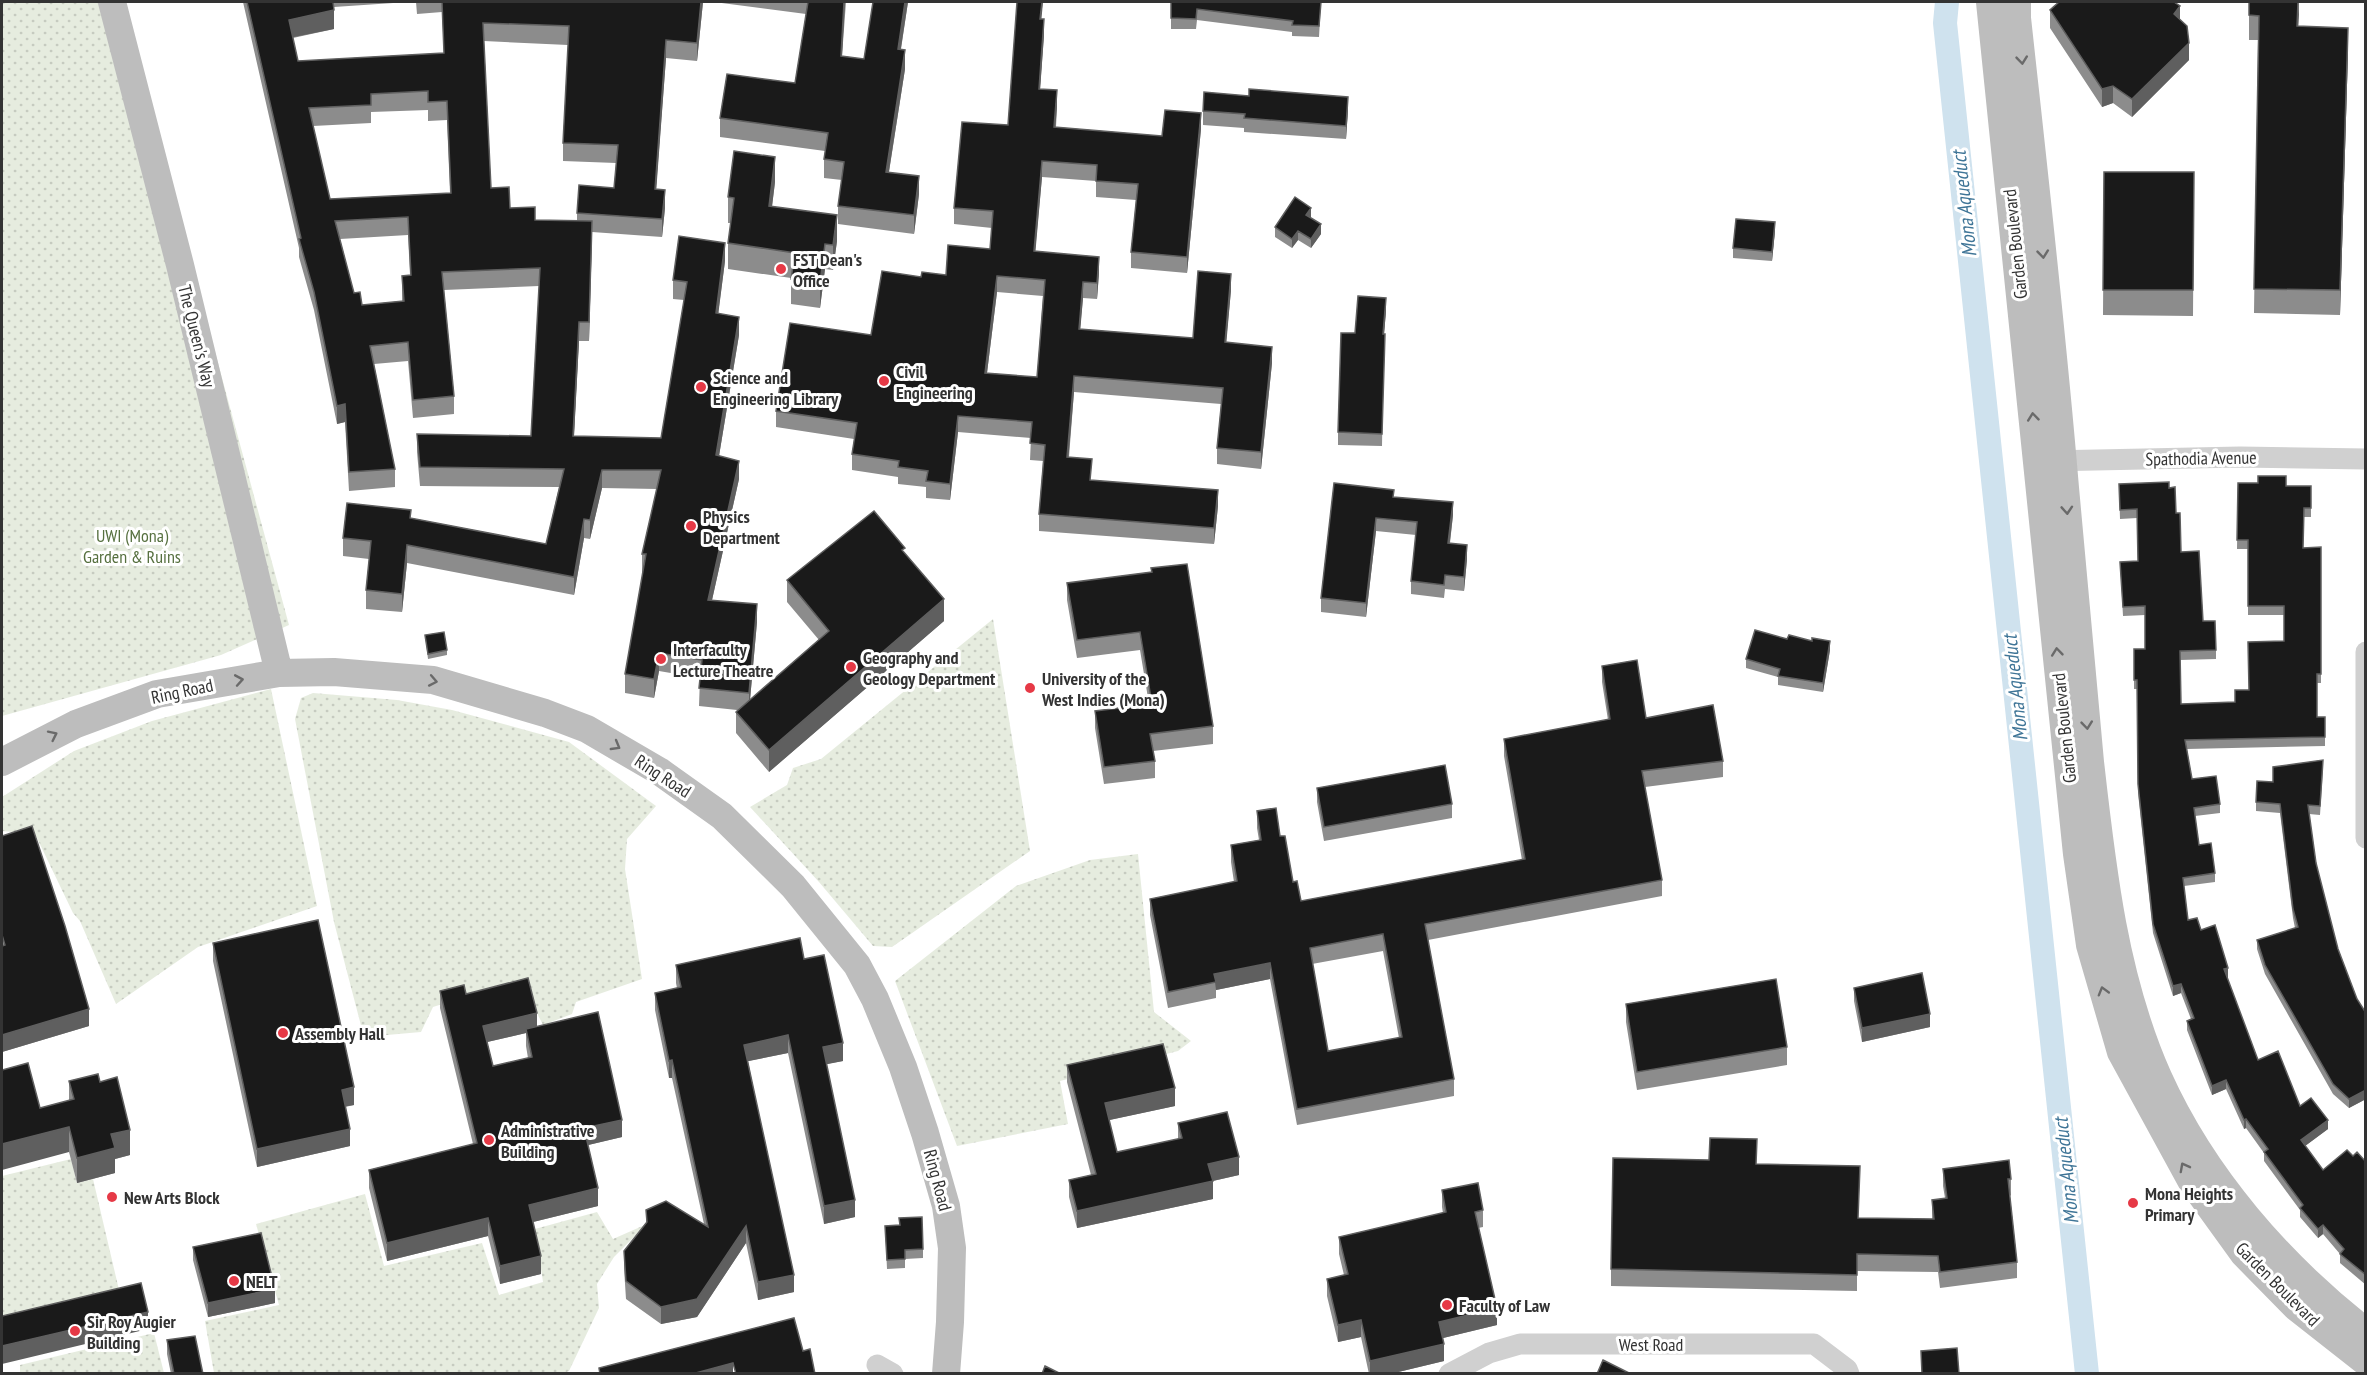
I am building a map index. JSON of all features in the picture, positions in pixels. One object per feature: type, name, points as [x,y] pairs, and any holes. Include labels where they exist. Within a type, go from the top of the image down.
[{"type":"street","name":"The Queen's Way","points":[[112,2],[172,231],[279,673]]},
{"type":"street","name":"Garden Boulevard","points":[[1990,2],[2050,461],[2074,605],[2105,889],[2131,1004],[2159,1078],[2199,1152],[2240,1209],[2290,1266],[2366,1332]]},
{"type":"street","name":"Garden Boulevard","points":[[2017,2],[2076,843],[2090,945],[2121,1052],[2192,1182],[2244,1254],[2296,1307],[2366,1362]]},
{"type":"street","name":"Spathodia Avenue","points":[[2050,461],[2366,459]]},
{"type":"street","points":[[2366,652],[2366,838]]},
{"type":"street","name":"Ring Road","points":[[3,759],[76,724],[157,694],[279,673],[334,672],[433,680],[564,719],[587,729],[659,771],[722,816],[794,886],[857,964],[875,999],[899,1057],[925,1133],[946,1206],[952,1248],[946,1374]]},
{"type":"street","name":"West Road","points":[[1449,1374],[1490,1363],[1520,1344],[1814,1344],[1847,1369],[1849,1374]]},
{"type":"green space","name":"UWI (Mona) Garden & Ruins","points":[[2,2],[120,2],[289,625],[221,655],[2,716]]},
{"type":"green space","points":[[993,619],[1030,851],[892,947],[873,946],[819,882],[750,807],[787,785],[793,768],[821,759]]},
{"type":"green space","points":[[271,689],[317,906],[198,947],[116,1004],[80,921],[73,913],[35,834],[2,831],[2,797],[74,751],[152,721]]},
{"type":"green space","points":[[313,693],[397,700],[452,710],[569,742],[656,806],[627,839],[625,869],[642,979],[576,1002],[572,1014],[543,1025],[525,989],[474,994],[433,1007],[421,1032],[364,1037],[334,922],[295,719],[301,698]]},
{"type":"green space","points":[[1138,854],[1154,1012],[1191,1041],[1178,1051],[1060,1081],[1068,1124],[957,1146],[895,981],[1016,886],[1090,860]]},
{"type":"green space","points":[[71,1159],[77,1183],[93,1179],[119,1290],[2,1317],[2,1176]]},
{"type":"green space","points":[[365,1194],[384,1266],[482,1243],[499,1295],[543,1282],[535,1229],[597,1212],[613,1239],[647,1224],[614,1257],[597,1284],[599,1308],[569,1371],[564,1373],[214,1373],[205,1321],[279,1305],[256,1224]]},
{"type":"green space","points":[[154,1333],[164,1373],[20,1373],[20,1365]]},
{"type":"building","points":[[247,2],[333,2],[334,10],[289,20],[298,61],[444,53],[442,2],[701,2],[697,43],[666,40],[655,189],[665,190],[662,219],[577,213],[579,185],[614,188],[618,145],[563,143],[569,26],[483,23],[491,188],[509,187],[510,208],[535,207],[535,220],[592,221],[589,322],[579,322],[573,436],[661,438],[687,282],[673,280],[679,236],[725,243],[716,313],[739,317],[716,455],[739,461],[708,600],[757,604],[749,693],[699,688],[702,660],[659,653],[654,679],[625,674],[646,554],[642,554],[661,470],[602,470],[590,520],[584,519],[574,577],[407,545],[402,594],[366,590],[371,541],[343,538],[347,503],[411,510],[410,518],[546,544],[564,469],[420,467],[417,434],[531,436],[540,268],[442,272],[454,396],[413,400],[408,342],[370,346],[395,469],[349,472],[345,404],[337,406],[314,292],[299,239],[301,238]],"holes":[[[428,91],[428,102],[447,101],[451,193],[330,199],[309,108],[371,105],[371,94]],[[408,217],[411,275],[402,276],[404,301],[362,305],[360,292],[354,293],[335,221]]]},
{"type":"building","points":[[808,2],[844,2],[841,56],[864,59],[873,2],[905,2],[898,49],[905,50],[886,172],[919,176],[914,215],[838,206],[844,162],[824,159],[828,133],[720,118],[727,74],[795,83]]},
{"type":"building","points":[[1017,2],[1042,2],[1040,19],[1044,19],[1039,89],[1057,90],[1054,127],[1162,136],[1165,110],[1201,113],[1187,257],[1131,252],[1138,184],[1096,181],[1097,165],[1042,161],[1034,251],[1099,257],[1097,283],[1083,282],[1079,329],[1193,338],[1198,271],[1231,274],[1225,342],[1272,347],[1261,452],[1217,448],[1223,388],[1074,376],[1067,457],[1092,459],[1090,480],[1218,490],[1214,528],[1039,514],[1045,445],[1030,443],[1032,422],[958,416],[950,484],[926,481],[928,471],[898,467],[899,461],[852,454],[857,423],[776,411],[790,323],[871,335],[882,271],[921,277],[922,272],[946,275],[948,245],[990,249],[993,211],[954,208],[962,122],[1008,125]],"holes":[[[997,276],[1045,280],[1037,377],[985,373]]]},
{"type":"building","points":[[1171,2],[1321,2],[1319,26],[1292,25],[1293,21],[1197,9],[1196,19],[1171,18]]},
{"type":"building","points":[[2059,2],[2174,2],[2180,6],[2174,14],[2187,26],[2189,43],[2132,99],[2113,86],[2102,89],[2050,10]]},
{"type":"building","points":[[2249,2],[2298,2],[2297,26],[2348,28],[2340,290],[2254,289],[2259,16],[2249,15]]},
{"type":"building","points":[[1249,89],[1348,97],[1346,126],[1244,118],[1245,114],[1203,111],[1204,92],[1249,96]]},
{"type":"building","points":[[734,151],[775,157],[769,206],[837,215],[833,245],[825,244],[820,283],[791,279],[795,253],[728,243],[734,198],[728,197]]},
{"type":"building","points":[[2104,172],[2194,172],[2193,290],[2103,290]]},
{"type":"building","points":[[1295,197],[1311,208],[1306,215],[1321,224],[1311,239],[1298,231],[1292,239],[1275,227]]},
{"type":"building","points":[[1736,219],[1775,222],[1772,252],[1733,248]]},
{"type":"building","points":[[1358,296],[1386,298],[1383,334],[1385,334],[1382,434],[1338,432],[1341,333],[1355,333]]},
{"type":"building","points":[[2258,476],[2286,476],[2286,486],[2311,486],[2311,508],[2304,508],[2303,548],[2321,547],[2321,674],[2317,674],[2317,717],[2325,717],[2325,737],[2185,740],[2192,779],[2216,776],[2220,804],[2194,808],[2199,845],[2211,843],[2215,873],[2183,878],[2188,920],[2197,918],[2201,930],[2215,925],[2228,968],[2224,969],[2258,1060],[2278,1051],[2300,1106],[2311,1098],[2328,1120],[2301,1140],[2323,1170],[2347,1150],[2353,1156],[2357,1152],[2366,1162],[2366,1275],[2340,1254],[2344,1249],[2323,1225],[2318,1229],[2300,1208],[2303,1205],[2264,1152],[2268,1149],[2246,1119],[2244,1120],[2226,1080],[2212,1086],[2187,1021],[2194,1018],[2181,984],[2173,986],[2153,924],[2138,784],[2137,680],[2134,680],[2134,649],[2145,649],[2145,606],[2123,607],[2120,562],[2138,561],[2137,509],[2120,510],[2119,484],[2169,482],[2169,488],[2175,487],[2176,513],[2180,513],[2181,552],[2199,551],[2203,621],[2215,621],[2216,650],[2180,651],[2181,704],[2235,702],[2235,690],[2249,690],[2248,642],[2284,641],[2284,606],[2248,606],[2248,540],[2237,540],[2238,483],[2258,483]]},
{"type":"building","points":[[1334,483],[1394,490],[1393,497],[1453,502],[1448,543],[1467,545],[1464,577],[1445,575],[1444,585],[1411,581],[1417,522],[1376,518],[1366,603],[1321,598]]},
{"type":"building","points":[[874,511],[905,548],[902,550],[944,599],[769,750],[736,712],[829,631],[787,580]]},
{"type":"building","points":[[1187,564],[1213,726],[1150,734],[1155,761],[1104,767],[1095,711],[1152,704],[1140,632],[1077,640],[1067,583],[1152,572],[1151,568]]},
{"type":"building","points":[[1755,630],[1787,639],[1789,635],[1812,641],[1812,638],[1830,641],[1823,683],[1778,676],[1780,669],[1746,659]]},
{"type":"building","points":[[444,632],[447,650],[428,654],[425,635]]},
{"type":"building","points":[[1637,660],[1646,718],[1713,705],[1723,761],[1642,771],[1662,880],[1425,924],[1454,1079],[1297,1109],[1270,963],[1214,974],[1216,982],[1168,992],[1150,899],[1237,881],[1231,845],[1261,840],[1257,811],[1276,808],[1280,836],[1285,836],[1293,882],[1297,881],[1301,901],[1525,859],[1504,739],[1610,719],[1602,666]],"holes":[[[1383,934],[1402,1037],[1328,1051],[1310,948]]]},
{"type":"building","points":[[2323,760],[2320,806],[2308,805],[2316,863],[2338,949],[2357,999],[2366,1013],[2366,1090],[2349,1099],[2333,1084],[2265,965],[2257,940],[2298,927],[2293,909],[2280,804],[2256,802],[2257,781],[2273,782],[2273,767]]},
{"type":"building","points":[[1445,765],[1452,804],[1324,827],[1317,788]]},
{"type":"building","points":[[32,826],[89,1009],[2,1035],[2,946],[5,945],[2,935],[2,836]]},
{"type":"building","name":"Assembly Hall","points":[[318,920],[354,1087],[342,1090],[350,1129],[257,1149],[213,943]]},
{"type":"building","points":[[800,938],[804,959],[824,955],[843,1043],[823,1047],[855,1200],[824,1206],[788,1035],[744,1045],[794,1275],[758,1282],[746,1226],[697,1299],[661,1307],[626,1281],[624,1251],[647,1222],[646,1210],[666,1201],[708,1227],[655,993],[681,987],[676,965]]},
{"type":"building","points":[[1922,973],[1930,1014],[1862,1028],[1854,988]]},
{"type":"building","points":[[528,978],[537,1013],[483,1026],[493,1066],[532,1057],[526,1029],[598,1012],[622,1120],[584,1128],[598,1188],[529,1205],[541,1256],[500,1266],[488,1218],[387,1243],[369,1170],[477,1143],[440,991],[464,985],[466,994]]},
{"type":"building","points":[[1776,979],[1787,1047],[1637,1072],[1626,1004]]},
{"type":"building","points":[[1163,1044],[1175,1088],[1105,1103],[1117,1152],[1182,1138],[1178,1123],[1227,1112],[1239,1157],[1208,1164],[1213,1181],[1077,1211],[1069,1180],[1096,1174],[1067,1065]]},
{"type":"building","points":[[28,1063],[40,1108],[74,1099],[69,1081],[98,1074],[100,1082],[117,1077],[130,1130],[111,1134],[115,1148],[77,1158],[69,1127],[2,1144],[2,1070]]},
{"type":"building","points":[[1710,1138],[1757,1139],[1756,1164],[1860,1166],[1858,1218],[1934,1219],[1932,1200],[1947,1198],[1943,1169],[2009,1160],[2011,1179],[2008,1179],[2017,1262],[1940,1272],[1938,1256],[1857,1254],[1857,1275],[1611,1269],[1613,1158],[1709,1160]]},
{"type":"building","name":"Faculty of Law","points":[[1478,1183],[1483,1210],[1475,1212],[1497,1308],[1439,1322],[1444,1344],[1370,1361],[1361,1320],[1338,1325],[1327,1279],[1348,1274],[1339,1237],[1446,1212],[1442,1190]]},
{"type":"building","points":[[922,1217],[923,1249],[905,1250],[905,1259],[887,1260],[885,1226],[900,1225],[899,1218]]},
{"type":"building","name":"NELT","points":[[261,1233],[275,1289],[208,1303],[193,1247]]},
{"type":"building","points":[[141,1283],[148,1312],[2,1346],[2,1316]]},
{"type":"building","points":[[794,1318],[803,1351],[810,1349],[815,1374],[736,1374],[733,1363],[692,1374],[600,1374],[599,1368]]},
{"type":"building","points":[[195,1336],[203,1374],[174,1374],[167,1340]]},
{"type":"building","points":[[1957,1348],[1959,1374],[1922,1374],[1921,1351]]},
{"type":"building","points":[[1603,1360],[1631,1374],[1597,1374]]},
{"type":"building","points":[[1045,1366],[1061,1374],[1042,1374]]},
{"type":"waterway","name":"Mona Aqueduct","points":[[1947,2],[1945,23],[2087,1374]]},
{"type":"place","name":"FST Dean's Office","points":[[781,269]]},
{"type":"place","name":"Civil Engineering","points":[[884,381]]},
{"type":"place","name":"Science and Engineering Library","points":[[701,387]]},
{"type":"place","name":"Physics Department","points":[[691,526]]},
{"type":"place","name":"Interfaculty Lecture Theatre","points":[[661,659]]},
{"type":"place","name":"Geography and Geology Department","points":[[851,667]]},
{"type":"place","name":"University of the West Indies (Mona)","points":[[1030,688]]},
{"type":"place","name":"Assembly Hall","points":[[283,1033]]},
{"type":"place","name":"Administrative Building","points":[[489,1140]]},
{"type":"place","name":"New Arts Block","points":[[112,1197]]},
{"type":"place","name":"Mona Heights Primary","points":[[2133,1203]]},
{"type":"place","name":"NELT","points":[[234,1281]]},
{"type":"place","name":"Faculty of Law","points":[[1447,1305]]},
{"type":"place","name":"Sir Roy Augier Building","points":[[75,1331]]}]
